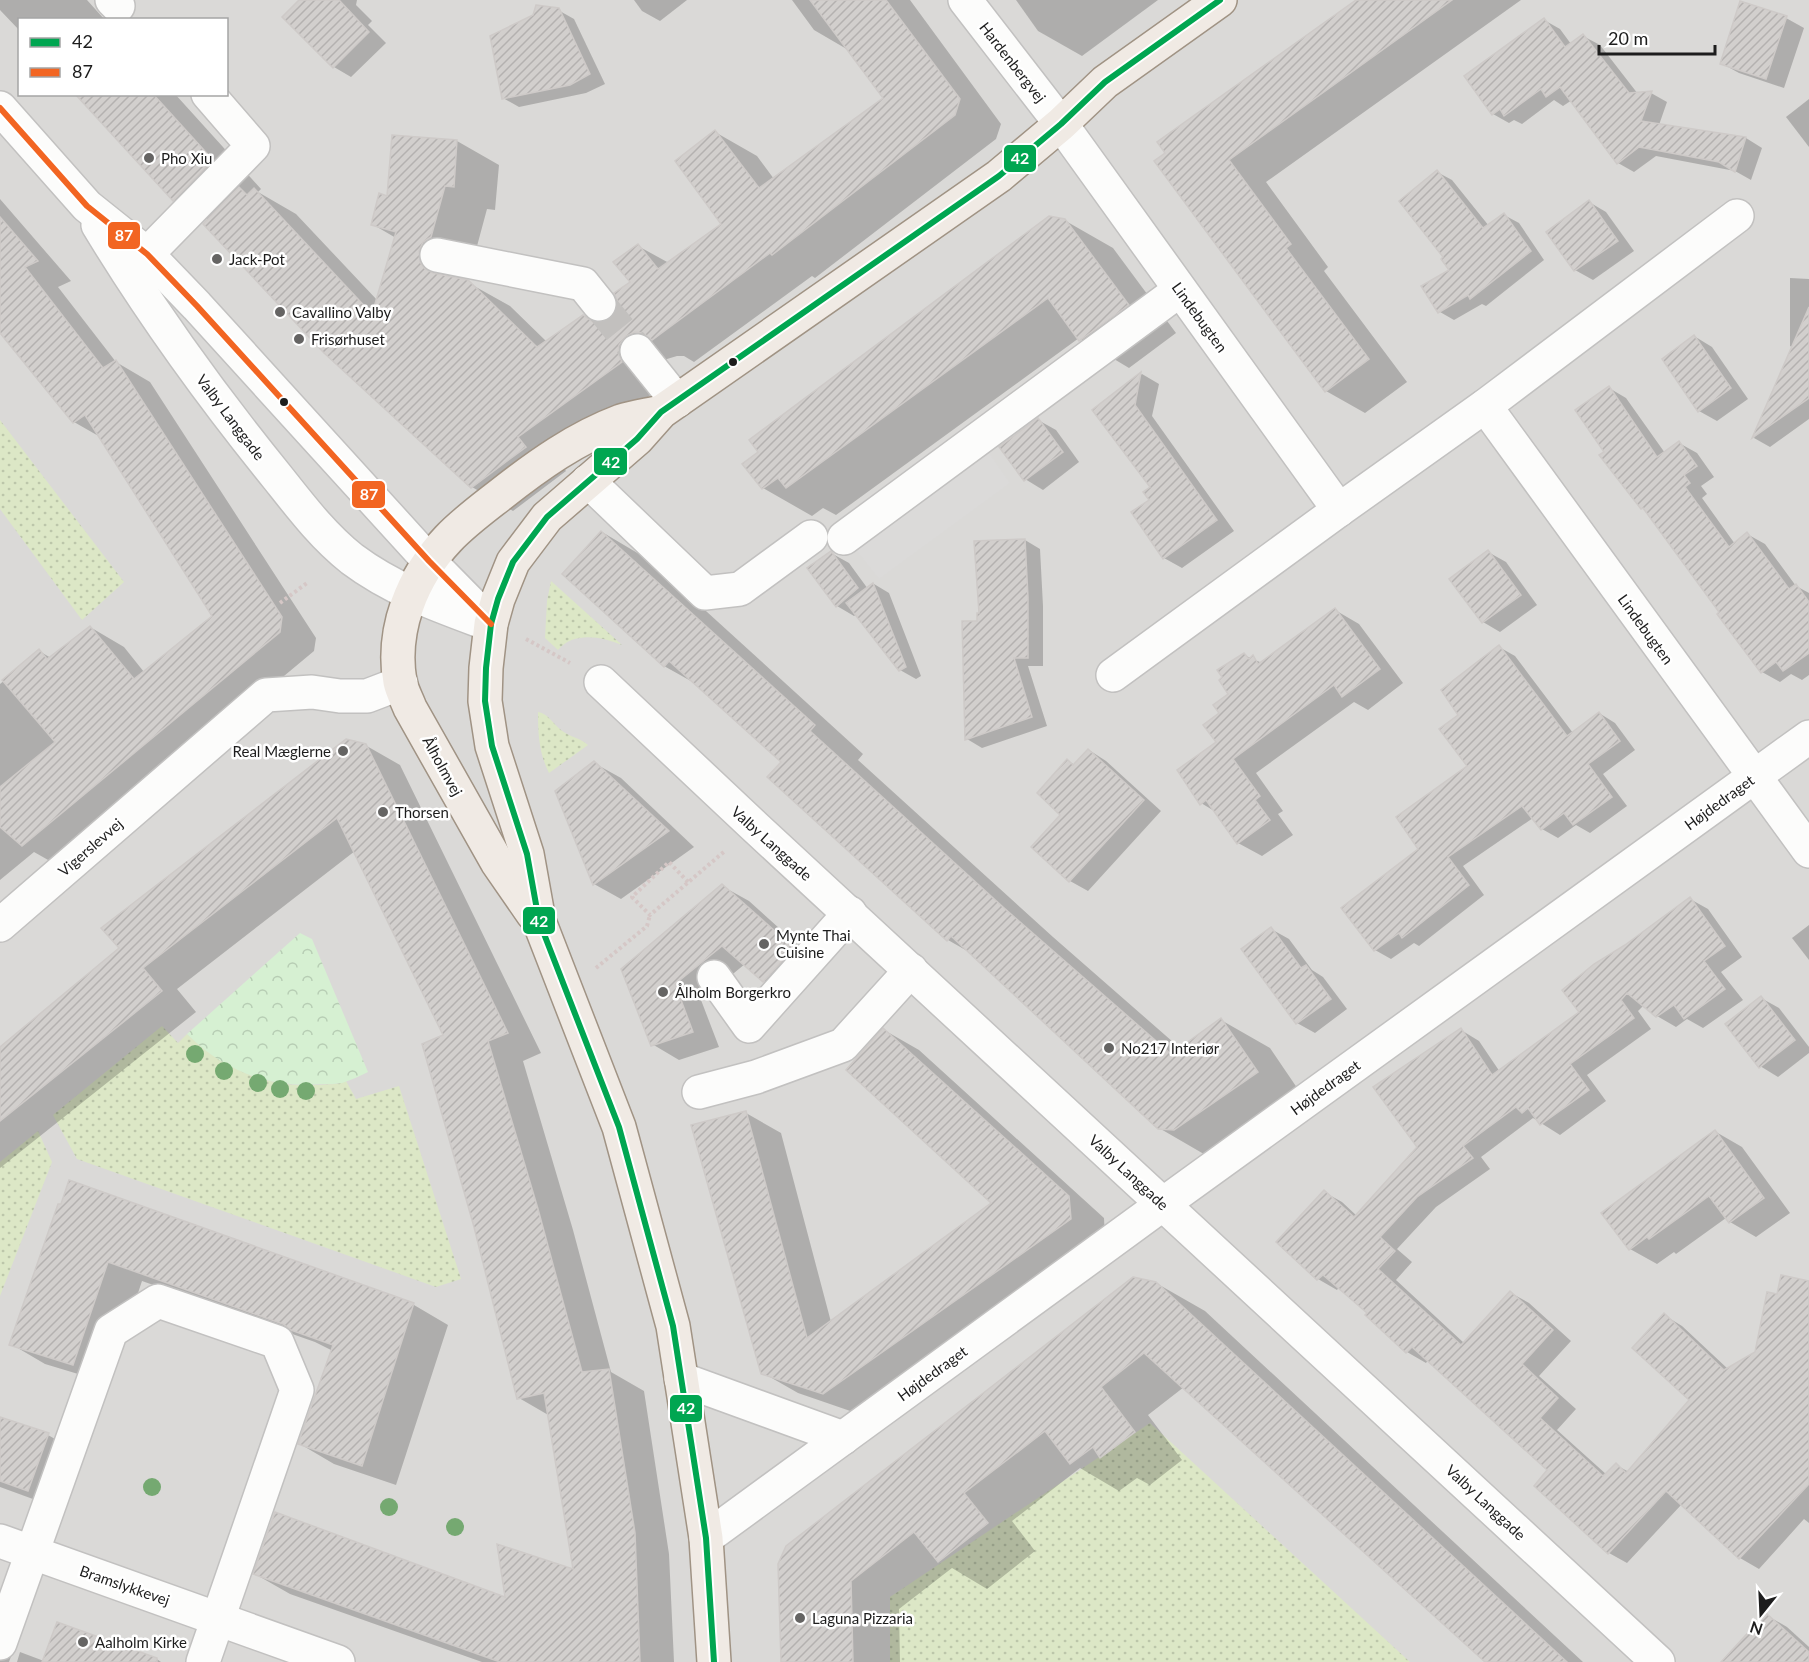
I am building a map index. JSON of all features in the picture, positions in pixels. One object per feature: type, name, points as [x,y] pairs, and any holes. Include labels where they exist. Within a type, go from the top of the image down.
[{"type":"main road","points":[[491,624],[513,562],[547,517],[637,439],[669,406],[999,176],[1061,124],[1105,82],[1220,0]]},
{"type":"main road","points":[[429,561],[464,524],[527,474],[560,452],[593,433],[624,420],[669,406]]},
{"type":"main road","name":"Ålholmvej","points":[[429,561],[411,594],[399,635],[400,683],[410,708],[497,862],[539,921]]},
{"type":"main road","name":"Ålholmvej","points":[[491,624],[485,700],[492,746],[527,854],[539,921],[619,1127],[673,1326],[706,1538],[714,1662]]},
{"type":"street","name":"Hardenbergvej","points":[[965,0],[1061,124]]},
{"type":"street","points":[[147,254],[253,146],[210,96]]},
{"type":"street","name":"Valby Langgade","points":[[0,108],[87,206],[161,324],[257,454],[319,528],[351,558],[381,579],[411,594],[491,624]]},
{"type":"street","name":"Lindebugten","points":[[1061,124],[1339,510]]},
{"type":"street","name":"Valby Langgade","points":[[87,206],[147,254],[348,470],[429,561],[491,624]]},
{"type":"street","points":[[1113,675],[1485,406],[1737,216]]},
{"type":"street","points":[[437,255],[583,285],[599,304]]},
{"type":"street","points":[[844,538],[1180,290]]},
{"type":"street","points":[[637,351],[669,406]]},
{"type":"street","name":"Lindebugten","points":[[1485,406],[1809,851]]},
{"type":"street","points":[[588,481],[705,593],[740,589],[812,537]]},
{"type":"street","name":"Valby Langgade","points":[[601,682],[1658,1662]]},
{"type":"street","name":"Vigerslevvej","points":[[0,925],[266,695],[312,692],[340,696],[367,696],[400,683]]},
{"type":"street","name":"Højdedraget","points":[[706,1538],[1809,737]]},
{"type":"street","points":[[714,977],[749,1026],[850,913]]},
{"type":"street","points":[[699,1092],[756,1077],[843,1045],[911,970]]},
{"type":"street","points":[[0,1642],[111,1331],[158,1301],[277,1342],[297,1390],[203,1662]]},
{"type":"street","points":[[681,1379],[843,1438]]},
{"type":"street","name":"Bramslykkevej","points":[[0,1541],[338,1662]]},
{"type":"path","points":[[280,603],[307,583]]},
{"type":"path","points":[[567,992],[647,926],[650,915],[754,826]]},
{"type":"path","points":[[650,915],[632,897],[669,862],[688,882]]},
{"type":"shaded area","points":[[0,0],[1809,0],[1809,1662],[0,1662]]},
{"type":"shaded area","points":[[987,450],[1010,483],[879,579],[852,545]]},
{"type":"green space","points":[[0,420],[124,582],[82,620],[0,509]]},
{"type":"green space","points":[[551,581],[622,645],[588,637],[572,640],[558,650],[545,638],[547,601]]},
{"type":"green space","points":[[538,712],[548,717],[564,732],[588,745],[549,773],[540,743]]},
{"type":"green space","points":[[300,933],[312,939],[368,1072],[342,1083],[285,1084],[249,1075],[216,1058],[187,1034]]},
{"type":"green space","points":[[162,1026],[178,1043],[187,1034],[215,1057],[264,1080],[300,1085],[346,1081],[356,1099],[399,1086],[461,1279],[436,1287],[77,1159],[53,1115]]},
{"type":"green space","points":[[38,1131],[52,1162],[0,1296],[0,1162]]},
{"type":"green space","points":[[1150,1423],[1410,1662],[890,1662],[890,1597]]},
{"type":"building","points":[[299,0],[339,0],[369,32],[333,68],[282,17]]},
{"type":"building","points":[[810,0],[886,0],[960,99],[955,115],[772,255],[770,253],[652,340],[643,333],[635,332],[626,336],[619,345],[618,353],[622,362],[518,437],[526,447],[471,488],[324,353],[203,224],[239,187],[247,195],[254,188],[372,314],[396,232],[371,225],[379,193],[387,196],[392,135],[457,140],[454,187],[445,186],[431,237],[423,242],[419,251],[420,262],[425,269],[433,273],[468,280],[537,347],[583,315],[593,322],[602,322],[611,318],[617,310],[618,302],[614,293],[630,282],[613,262],[638,244],[658,269],[721,224],[675,161],[715,130],[759,188],[883,98]]},
{"type":"building","points":[[1356,0],[1452,0],[1229,160],[1291,244],[1286,248],[1369,359],[1325,392],[1154,161],[1165,153],[1157,142]]},
{"type":"building","points":[[1740,1],[1787,16],[1766,79],[1720,64]]},
{"type":"building","points":[[536,5],[559,8],[590,74],[570,85],[502,99],[490,36],[533,15]]},
{"type":"building","points":[[1544,18],[1565,47],[1583,34],[1629,93],[1652,91],[1641,121],[1746,137],[1735,172],[1719,162],[1639,147],[1617,164],[1560,87],[1546,97],[1541,89],[1504,116],[1500,109],[1492,115],[1464,76]]},
{"type":"building","points":[[77,96],[155,96],[213,160],[173,201]]},
{"type":"building","points":[[1437,170],[1483,228],[1504,213],[1531,251],[1470,299],[1468,295],[1438,313],[1421,286],[1449,270],[1441,259],[1443,257],[1399,201]]},
{"type":"building","points":[[1589,200],[1618,241],[1574,271],[1546,232]]},
{"type":"building","points":[[1049,216],[1065,219],[1129,305],[1079,341],[1048,298],[786,488],[778,478],[762,489],[742,464],[758,452],[749,440]]},
{"type":"building","points":[[0,217],[38,261],[25,267],[103,368],[116,360],[282,617],[280,632],[22,846],[0,827],[0,787],[55,742],[2,680],[39,649],[47,659],[90,626],[134,679],[212,616],[85,415],[73,423],[0,333]]},
{"type":"building","points":[[1809,307],[1809,398],[1752,438]]},
{"type":"building","points":[[1694,335],[1731,388],[1698,412],[1662,359]]},
{"type":"building","points":[[1141,372],[1135,405],[1217,520],[1163,559],[1131,512],[1149,500],[1143,492],[1150,487],[1092,410]]},
{"type":"building","points":[[1609,386],[1657,457],[1679,441],[1697,466],[1684,475],[1690,483],[1685,487],[1729,547],[1747,532],[1789,589],[1796,584],[1809,602],[1809,653],[1783,671],[1776,662],[1761,673],[1643,508],[1641,509],[1599,455],[1604,452],[1575,410]]},
{"type":"building","points":[[1038,418],[1063,452],[1024,481],[999,447]]},
{"type":"building","points":[[601,531],[815,725],[810,731],[1003,907],[1171,1054],[1221,1018],[1258,1072],[1174,1130],[1158,1129],[951,936],[947,941],[767,777],[781,762],[669,661],[664,667],[562,574]]},
{"type":"building","points":[[1025,539],[1028,658],[1014,658],[1032,717],[965,740],[962,621],[977,621],[977,613],[979,613],[974,541]]},
{"type":"building","points":[[1488,550],[1521,595],[1482,623],[1449,579]]},
{"type":"building","points":[[831,551],[858,588],[836,607],[807,568]]},
{"type":"building","points":[[873,583],[906,667],[899,671],[846,603]]},
{"type":"building","points":[[1335,608],[1380,669],[1342,697],[1334,685],[1233,759],[1260,796],[1255,800],[1270,820],[1237,844],[1206,800],[1200,805],[1177,770],[1216,742],[1203,725],[1219,713],[1213,705],[1228,694],[1219,680],[1222,677],[1217,670],[1244,653],[1249,659],[1253,655],[1258,664]]},
{"type":"building","points":[[1499,645],[1567,736],[1599,712],[1620,741],[1588,764],[1612,797],[1573,825],[1564,813],[1541,830],[1522,806],[1448,857],[1469,885],[1402,938],[1399,933],[1374,951],[1341,908],[1418,849],[1396,817],[1467,766],[1439,729],[1458,715],[1441,690]]},
{"type":"building","points":[[346,739],[366,744],[508,1033],[488,1041],[538,1209],[582,1372],[609,1369],[635,1533],[640,1662],[500,1662],[253,1574],[275,1512],[505,1597],[497,1544],[573,1569],[544,1393],[517,1399],[474,1227],[422,1044],[443,1035],[337,818],[143,968],[162,991],[0,1121],[0,1047],[119,948],[101,928]]},
{"type":"building","points":[[1088,749],[1144,800],[1069,882],[1031,847],[1060,815],[1037,793],[1067,759],[1073,765]]},
{"type":"building","points":[[594,761],[669,831],[593,885],[555,791]]},
{"type":"building","points":[[722,884],[794,948],[763,982],[722,946],[675,984],[693,1032],[651,1046],[621,969]]},
{"type":"building","points":[[1690,897],[1725,946],[1704,961],[1725,989],[1684,1019],[1674,1005],[1656,1017],[1627,993],[1621,1000],[1634,1018],[1570,1064],[1589,1090],[1540,1125],[1528,1108],[1522,1113],[1516,1107],[1463,1146],[1473,1158],[1417,1197],[1380,1237],[1395,1251],[1378,1269],[1461,1345],[1510,1291],[1553,1330],[1522,1364],[1558,1398],[1540,1418],[1603,1476],[1616,1463],[1626,1473],[1689,1400],[1632,1348],[1664,1313],[1724,1370],[1755,1352],[1767,1292],[1777,1294],[1781,1275],[1809,1281],[1809,1484],[1739,1559],[1666,1491],[1608,1554],[1534,1486],[1547,1470],[1412,1347],[1406,1353],[1365,1315],[1367,1313],[1323,1275],[1317,1280],[1276,1242],[1324,1190],[1354,1217],[1417,1147],[1373,1087],[1461,1028],[1492,1075],[1579,1012],[1562,990],[1594,964],[1625,945]]},
{"type":"building","points":[[1271,927],[1301,968],[1306,965],[1331,999],[1296,1024],[1241,949]]},
{"type":"building","points":[[1761,996],[1795,1040],[1759,1068],[1725,1024]]},
{"type":"building","points":[[883,1028],[1069,1196],[1071,1219],[823,1394],[761,1374],[691,1125],[746,1111],[807,1338],[991,1203],[846,1070]]},
{"type":"building","points":[[1715,1130],[1764,1198],[1729,1223],[1709,1196],[1649,1239],[1647,1237],[1629,1250],[1601,1213]]},
{"type":"building","points":[[69,1180],[414,1303],[362,1466],[298,1444],[333,1345],[291,1330],[283,1324],[108,1262],[73,1365],[9,1345],[58,1204],[61,1204]]},
{"type":"building","points":[[1133,1277],[1156,1282],[1567,1662],[1485,1662],[1144,1353],[1101,1387],[1135,1432],[1100,1458],[1093,1447],[1070,1464],[1045,1431],[964,1493],[988,1523],[938,1562],[914,1532],[851,1581],[853,1662],[781,1662],[778,1564],[786,1546]]},
{"type":"building","points":[[0,1417],[49,1433],[28,1491],[0,1481]]},
{"type":"building","points":[[1766,1613],[1809,1652],[1809,1662],[1721,1662]]},
{"type":"building","name":"Aalholm Kirke","points":[[57,1622],[157,1658],[157,1662],[42,1662]]},
{"type":"tunnel","points":[[599,304],[637,351]]},
{"type":"transit line","name":"42","points":[[714,1662],[706,1538],[673,1326],[619,1127],[539,921],[527,854],[492,746],[485,701],[486,668],[491,624],[498,599],[513,562],[547,517],[637,439],[661,412],[999,176],[1061,124],[1105,82],[1220,0]]},
{"type":"transit line","name":"87","points":[[0,108],[87,206],[147,254],[197,306],[429,561],[491,624]]},
{"type":"place","name":"Pho Xiu","points":[[149,158]]},
{"type":"place","name":"Jack-Pot","points":[[217,259]]},
{"type":"place","name":"Cavallino Valby","points":[[280,312]]},
{"type":"place","name":"Frisørhuset","points":[[299,339]]},
{"type":"place","name":"Real Mæglerne","points":[[343,751]]},
{"type":"place","name":"Thorsen","points":[[383,812]]},
{"type":"place","name":"Mynte Thai Cuisine","points":[[764,944]]},
{"type":"place","name":"Ålholm Borgerkro","points":[[663,992]]},
{"type":"place","name":"No217 Interiør","points":[[1109,1048]]},
{"type":"place","name":"Laguna Pizzaria","points":[[800,1618]]},
{"type":"place","name":"Aalholm Kirke","points":[[83,1642]]}]
